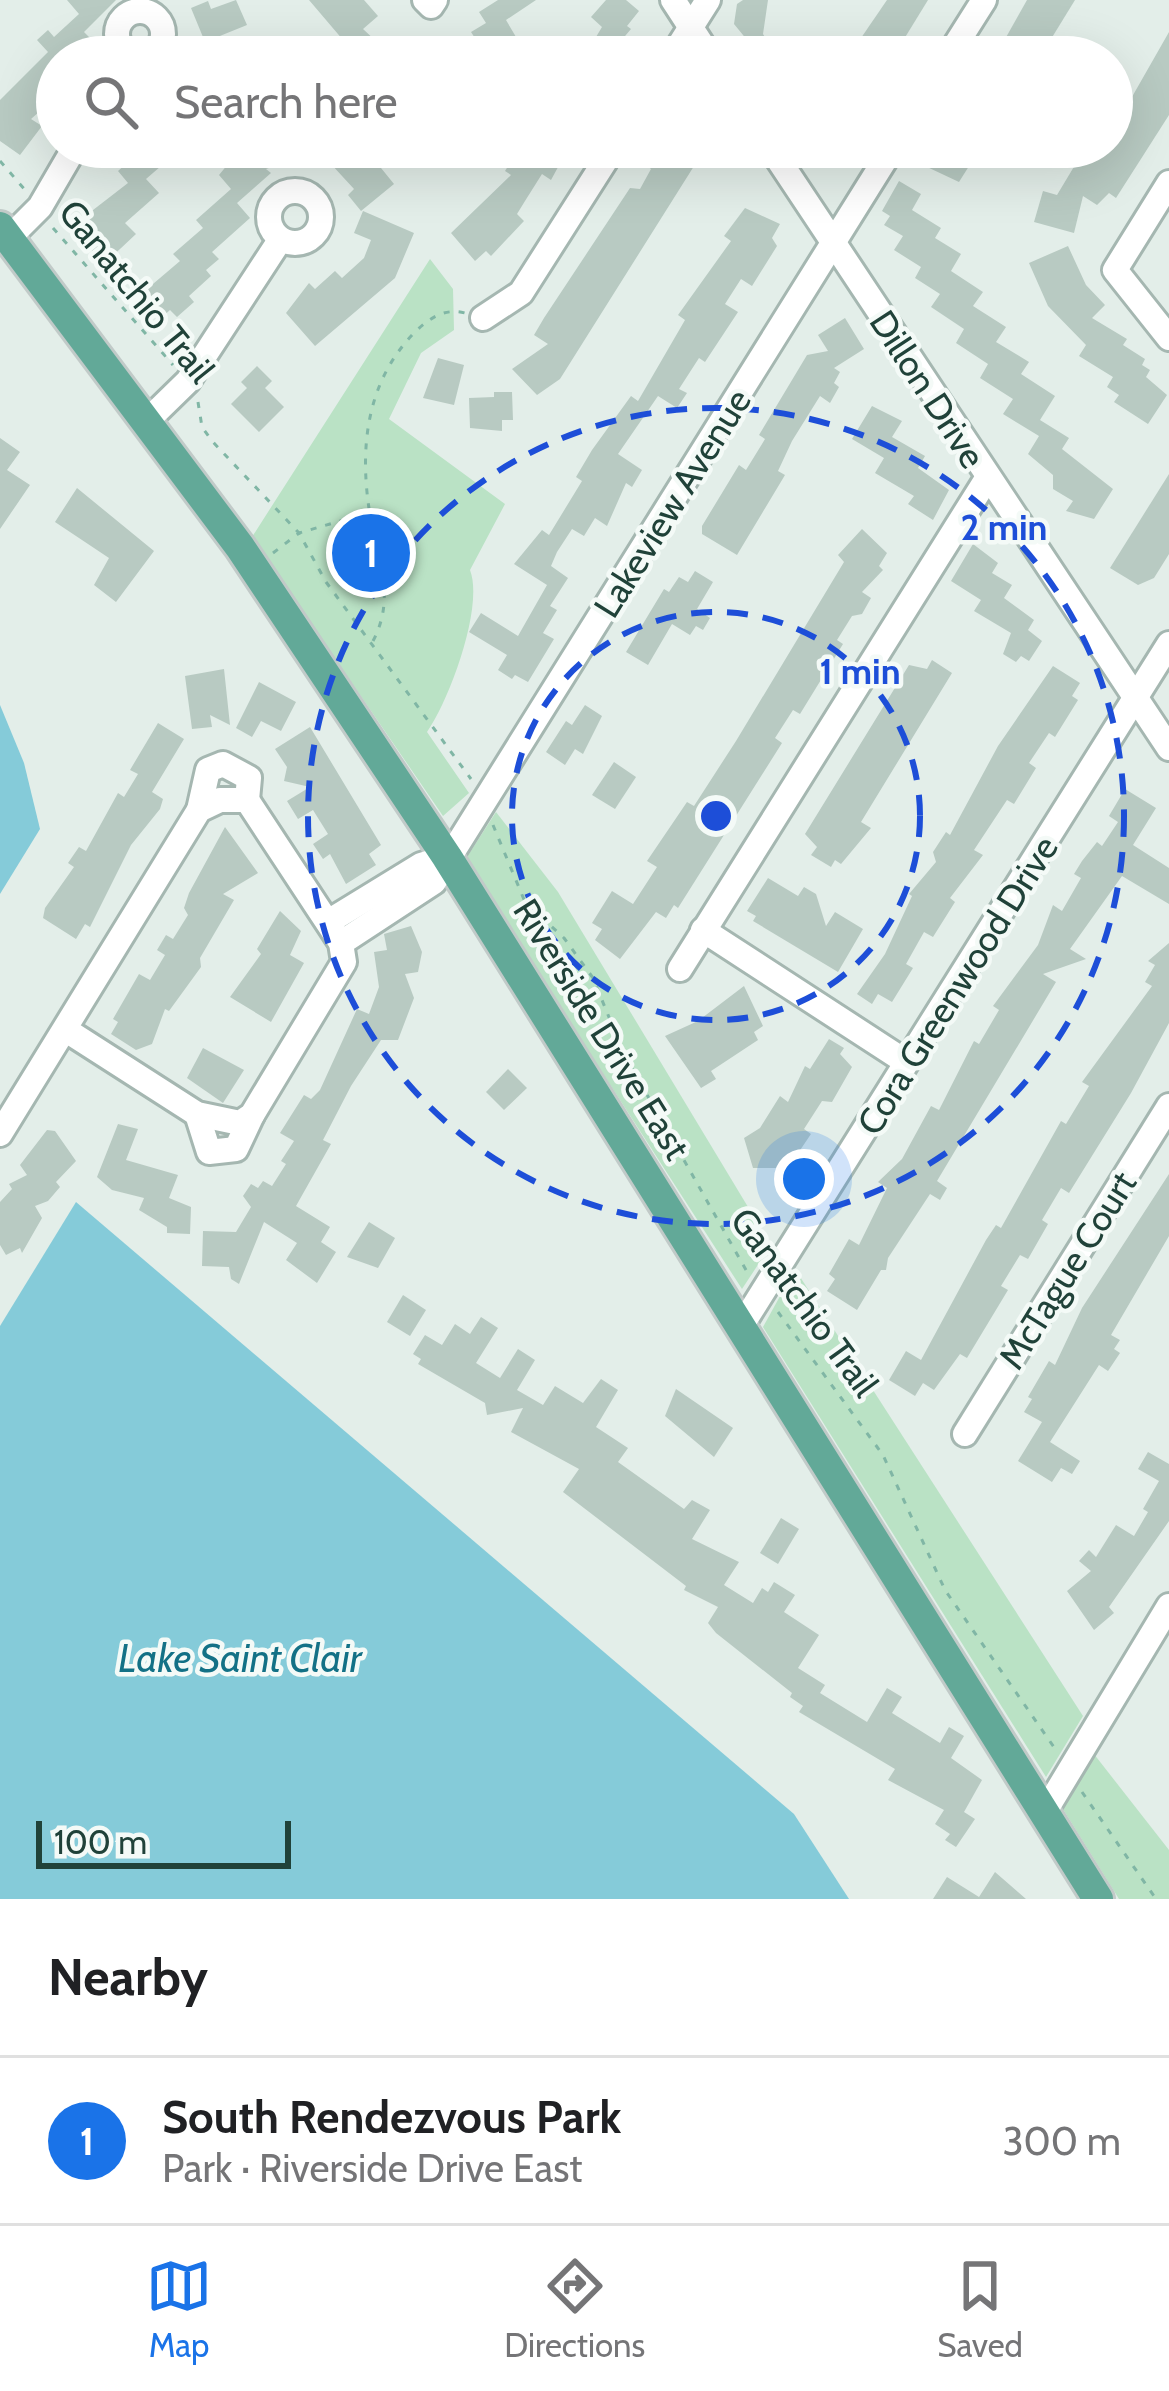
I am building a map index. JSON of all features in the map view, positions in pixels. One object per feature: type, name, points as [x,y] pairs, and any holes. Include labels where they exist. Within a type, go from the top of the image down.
[{"type":"main road","name":"Riverside Drive East","points":[[4,233],[253,567],[447,857],[1098,1899]]},
{"type":"street","points":[[425,0],[431,6],[435,0]]},
{"type":"street","points":[[673,0],[696,36]]},
{"type":"street","points":[[686,36],[708,0]]},
{"type":"street","points":[[961,36],[983,0]]},
{"type":"street","points":[[4,233],[40,207],[63,168]]},
{"type":"street","points":[[483,318],[521,292],[601,168]]},
{"type":"street","name":"Dillon Drive","points":[[784,168],[986,480],[1169,748]]},
{"type":"street","name":"Lakeview Avenue","points":[[447,857],[485,805],[880,168]]},
{"type":"street","points":[[1169,183],[1115,270],[1169,338]]},
{"type":"street","points":[[147,422],[188,381],[280,239]]},
{"type":"street","points":[[680,969],[986,480]]},
{"type":"street","name":"Cora Greenwood Drive","points":[[742,1325],[1169,644]]},
{"type":"street","points":[[0,1134],[199,810],[208,770],[223,764],[249,778],[247,800],[335,933],[344,962],[236,1149],[208,1153],[197,1114],[65,1030]]},
{"type":"street","points":[[199,810],[220,800],[247,800]]},
{"type":"street","points":[[335,933],[421,865],[447,857]]},
{"type":"street","points":[[703,930],[906,1062]]},
{"type":"street","name":"McTague Court","points":[[965,1435],[1169,1106]]},
{"type":"street","points":[[1044,1813],[1169,1606]]},
{"type":"path","name":"Ganatchio Trail","points":[[0,161],[40,207],[58,238],[188,381],[212,441],[299,533],[326,582],[439,728],[485,805],[525,902],[564,938],[593,978],[624,1054],[763,1297],[833,1380],[883,1455],[945,1590],[1042,1722],[1068,1771],[1156,1899]]},
{"type":"path","points":[[372,643],[386,617],[387,587],[370,512],[365,431],[377,388],[402,345],[428,320],[450,309],[483,318]]},
{"type":"path","points":[[253,567],[299,533],[370,512]]},
{"type":"green space","points":[[430,259],[453,289],[454,330],[421,353],[389,419],[505,504],[470,570],[469,628],[445,698],[427,732],[469,793],[443,816],[252,537]]},
{"type":"green space","points":[[496,812],[558,892],[771,1245],[742,1289],[465,860]]},
{"type":"green space","points":[[795,1269],[1083,1716],[1046,1777],[763,1327]]},
{"type":"green space","points":[[1090,1749],[1169,1850],[1169,1899],[1119,1899],[1061,1806]]},
{"type":"water","points":[[0,705],[24,763],[40,829],[0,894]]},
{"type":"water","name":"Lake Saint Clair","points":[[76,1202],[794,1814],[849,1899],[0,1899],[0,1326]]},
{"type":"building","points":[[67,0],[116,0],[84,32],[88,36],[55,36],[79,14]]},
{"type":"building","points":[[236,0],[247,25],[220,36],[203,36],[191,8],[208,1],[211,9]]},
{"type":"building","points":[[309,0],[364,0],[378,16],[363,29],[370,36],[340,36]]},
{"type":"building","points":[[498,0],[536,0],[506,20],[515,36],[474,36],[471,32],[486,23],[479,12]]},
{"type":"building","points":[[606,0],[626,0],[639,11],[625,36],[597,36],[602,27],[591,17]]},
{"type":"building","points":[[768,0],[764,36],[744,36],[734,24],[737,4]]},
{"type":"building","points":[[887,0],[928,0],[906,36],[862,36]]},
{"type":"building","points":[[1027,0],[1075,0],[1053,36],[1007,36]]},
{"type":"building","points":[[1169,32],[1169,115],[1116,198],[1109,193],[1097,205],[1083,196],[1074,233],[1034,222],[1043,191],[1057,195],[1073,168],[1133,168],[1133,95]]},
{"type":"building","points":[[36,64],[36,115],[31,119],[36,122],[36,134],[20,155],[0,141],[0,100]]},
{"type":"building","points":[[159,168],[146,179],[159,193],[125,223],[136,234],[104,264],[78,236],[91,224],[84,217],[128,183],[118,171]]},
{"type":"building","points":[[225,168],[269,168],[271,173],[237,203],[250,218],[212,252],[219,259],[206,270],[211,276],[189,296],[194,302],[177,317],[170,310],[160,319],[140,295],[180,261],[173,254],[203,228],[196,220],[231,189],[219,175]]},
{"type":"building","points":[[335,168],[381,168],[394,184],[361,211],[348,195],[354,189]]},
{"type":"building","points":[[558,168],[551,180],[542,174],[517,214],[524,221],[491,256],[486,251],[475,261],[451,233],[511,175],[505,171]]},
{"type":"building","points":[[693,168],[560,379],[537,395],[512,369],[548,344],[534,335],[544,318],[630,188],[640,189],[651,169]]},
{"type":"building","points":[[929,168],[968,168],[959,182]]},
{"type":"building","points":[[899,181],[921,194],[912,210],[941,228],[935,238],[961,254],[951,271],[983,292],[973,306],[1006,327],[996,342],[1029,362],[1021,374],[1055,396],[1040,420],[1069,438],[1062,449],[1113,489],[1094,519],[1066,511],[1073,501],[1053,489],[1053,475],[1028,454],[1039,436],[1003,414],[1013,399],[980,378],[988,364],[956,343],[964,329],[931,307],[940,294],[915,278],[921,267],[894,250],[903,236],[884,225],[890,216],[882,211]]},
{"type":"building","points":[[745,208],[780,224],[772,238],[777,246],[752,286],[741,279],[725,304],[738,312],[705,362],[699,358],[679,389],[687,393],[677,408],[658,396],[618,454],[642,470],[632,487],[626,483],[607,526],[595,518],[584,536],[572,529],[557,552],[551,566],[568,578],[550,606],[557,610],[543,633],[554,639],[528,682],[515,675],[512,679],[498,670],[507,655],[469,632],[481,613],[518,636],[547,585],[514,564],[542,530],[549,535],[582,481],[576,477],[592,450],[631,396],[638,401],[685,320],[678,315],[731,241],[724,236]]},
{"type":"building","points":[[363,211],[414,233],[395,278],[315,346],[286,313],[309,283],[315,289],[335,271],[342,278],[364,258],[371,240],[354,233]]},
{"type":"building","points":[[1068,246],[1086,285],[1105,305],[1092,318],[1127,339],[1123,345],[1145,359],[1142,365],[1150,370],[1146,377],[1167,395],[1148,424],[1114,402],[1119,395],[1107,387],[1113,377],[1079,356],[1086,345],[1048,306],[1029,263]]},
{"type":"building","points":[[845,318],[864,349],[834,368],[840,372],[834,383],[839,387],[830,403],[820,396],[792,441],[778,471],[785,475],[737,555],[702,534],[702,526],[739,465],[746,470],[765,439],[759,435],[807,355],[828,351],[818,335]]},
{"type":"building","points":[[438,358],[464,365],[454,405],[423,398]]},
{"type":"building","points":[[257,366],[272,381],[265,388],[284,407],[259,432],[231,404],[247,388],[241,382]]},
{"type":"building","points":[[494,392],[512,392],[513,420],[502,420],[502,431],[470,428],[469,398],[494,397]]},
{"type":"building","points":[[872,406],[902,421],[892,437],[925,456],[918,468],[949,490],[933,520],[908,504],[914,496],[875,473],[884,458],[852,439]]},
{"type":"building","points":[[0,438],[20,452],[7,470],[30,485],[0,529]]},
{"type":"building","points":[[1169,474],[1169,554],[1154,578],[1138,585],[1110,568]]},
{"type":"building","points":[[77,488],[154,551],[116,602],[94,585],[109,558],[55,522]]},
{"type":"building","points":[[862,529],[887,553],[879,566],[883,570],[862,592],[871,598],[862,614],[852,616],[837,640],[843,644],[800,714],[793,710],[775,738],[782,743],[678,908],[674,905],[666,918],[656,912],[620,959],[595,940],[602,929],[592,923],[612,891],[633,904],[657,867],[647,861],[687,802],[694,806],[844,562],[838,555]]},
{"type":"building","points":[[973,544],[998,563],[992,573],[1012,585],[1004,598],[1034,620],[1028,630],[1042,641],[1029,661],[1021,656],[1016,662],[1003,654],[1011,633],[974,611],[981,600],[951,581]]},
{"type":"building","points":[[695,571],[713,582],[697,609],[710,618],[703,630],[696,626],[690,635],[672,624],[648,665],[626,652],[664,589],[669,592],[679,577],[688,582]]},
{"type":"building","points":[[932,660],[952,673],[861,822],[871,828],[841,864],[835,860],[831,867],[811,855],[817,847],[805,834],[909,665],[927,669]]},
{"type":"building","points":[[1053,666],[1080,683],[1072,696],[1078,700],[1055,737],[1049,733],[1029,763],[1036,768],[1014,804],[1007,800],[974,850],[983,855],[950,898],[955,902],[933,937],[924,932],[906,964],[913,968],[892,1002],[878,994],[872,1004],[857,994],[885,954],[909,894],[936,862],[933,852],[946,832],[950,835],[998,746]]},
{"type":"building","points":[[224,669],[230,725],[210,715],[212,727],[192,729],[185,676]]},
{"type":"building","points":[[259,682],[296,702],[281,731],[261,721],[252,737],[236,728]]},
{"type":"building","points":[[585,705],[602,716],[583,754],[575,749],[565,765],[546,752],[566,721],[572,725]]},
{"type":"building","points":[[158,723],[184,739],[152,792],[163,799],[160,809],[131,845],[90,927],[85,924],[76,939],[43,918],[45,908],[74,867],[68,863],[79,847],[86,851],[118,793],[124,797],[138,774],[130,770]]},
{"type":"building","points":[[310,727],[381,845],[369,854],[376,865],[346,884],[330,854],[323,859],[313,844],[328,834],[313,810],[298,819],[287,801],[310,787],[284,781],[287,767],[275,749]]},
{"type":"building","points":[[614,762],[636,777],[615,809],[592,795]]},
{"type":"building","points":[[1125,789],[1156,808],[1133,845],[1169,868],[1169,904],[1122,876],[1070,949],[1086,959],[1043,974],[1056,982],[937,1181],[947,1188],[940,1200],[930,1194],[857,1310],[827,1291],[835,1279],[829,1274],[849,1239],[859,1245],[887,1188],[878,1182],[902,1159],[931,1106],[939,1110],[974,1041],[979,1044],[999,1010],[993,1006],[1038,945],[1053,905],[1062,911],[1081,878],[1074,874],[1082,861],[1097,842],[1102,846],[1118,822],[1109,816]]},
{"type":"building","points":[[225,827],[258,873],[223,894],[234,900],[200,958],[201,967],[169,1011],[165,1009],[152,1044],[136,1050],[111,1034],[118,1022],[113,1019],[139,974],[150,980],[165,955],[157,950],[166,935],[173,939],[188,915],[184,908],[189,893]]},
{"type":"building","points":[[768,878],[798,896],[804,887],[816,894],[826,926],[835,912],[863,929],[838,972],[753,921],[756,916],[747,911]]},
{"type":"building","points":[[280,911],[301,931],[290,955],[304,963],[271,1022],[230,997],[261,954],[257,949]]},
{"type":"building","points":[[411,926],[422,952],[418,972],[405,974],[414,998],[398,1040],[381,1040],[351,1086],[323,1140],[331,1144],[296,1206],[330,1227],[321,1242],[336,1252],[317,1283],[286,1260],[297,1243],[264,1222],[239,1284],[231,1279],[229,1267],[202,1266],[203,1231],[236,1232],[251,1207],[243,1196],[251,1184],[258,1188],[263,1181],[272,1186],[294,1141],[280,1133],[304,1095],[311,1099],[320,1090],[357,1009],[369,1014],[379,987],[374,952],[387,950],[384,934]]},
{"type":"building","points":[[1169,943],[1169,1023],[1131,1093],[1069,1193],[1061,1188],[1042,1220],[1048,1224],[1028,1259],[1020,1255],[1001,1286],[1008,1290],[967,1358],[960,1354],[934,1390],[923,1383],[915,1396],[889,1380],[906,1351],[921,1360],[986,1240],[996,1225],[1001,1228],[1061,1121],[1066,1124],[1089,1086],[1082,1082],[1152,986],[1145,982],[1155,965],[1148,961]]},
{"type":"building","points":[[744,986],[763,1026],[754,1032],[758,1040],[711,1071],[716,1079],[701,1088],[665,1036],[698,1021]]},
{"type":"building","points":[[829,1039],[844,1048],[840,1054],[852,1067],[832,1102],[822,1101],[804,1129],[811,1134],[788,1168],[753,1168],[744,1138],[760,1128],[780,1096],[788,1102],[805,1066],[810,1069]]},
{"type":"building","points":[[203,1048],[244,1070],[223,1103],[187,1078]]},
{"type":"building","points":[[508,1069],[527,1088],[504,1110],[486,1092]]},
{"type":"building","points":[[118,1124],[138,1129],[126,1160],[178,1175],[169,1198],[191,1207],[190,1234],[167,1233],[167,1227],[139,1210],[144,1198],[112,1190],[97,1177]]},
{"type":"building","points":[[47,1130],[55,1131],[76,1161],[56,1182],[60,1187],[48,1201],[35,1206],[42,1218],[22,1253],[20,1248],[6,1255],[0,1245],[0,1202],[12,1189],[9,1184],[27,1175],[20,1165]]},
{"type":"building","points":[[1169,1174],[1169,1236],[1111,1335],[1120,1340],[1114,1349],[1120,1353],[1108,1371],[1099,1365],[1050,1442],[1080,1461],[1072,1474],[1061,1468],[1052,1482],[1018,1461],[1042,1422],[1024,1412],[1032,1399],[1028,1397],[1049,1361],[1055,1365],[1082,1308]]},
{"type":"building","points":[[369,1222],[395,1238],[378,1268],[347,1257]]},
{"type":"building","points":[[403,1295],[426,1310],[410,1336],[387,1322]]},
{"type":"building","points":[[481,1317],[498,1328],[476,1363],[500,1378],[518,1349],[535,1360],[517,1390],[543,1405],[555,1386],[583,1403],[601,1379],[618,1390],[596,1427],[628,1448],[618,1462],[684,1509],[692,1500],[710,1510],[692,1539],[739,1562],[724,1585],[753,1603],[762,1588],[768,1592],[774,1582],[795,1595],[784,1612],[819,1635],[798,1668],[825,1685],[820,1693],[867,1722],[887,1688],[902,1697],[892,1713],[940,1743],[949,1727],[964,1736],[951,1758],[982,1780],[964,1812],[975,1819],[956,1847],[945,1840],[950,1834],[935,1824],[944,1810],[888,1780],[895,1769],[799,1712],[803,1706],[790,1697],[792,1693],[708,1623],[718,1607],[684,1590],[686,1586],[563,1492],[579,1469],[511,1432],[523,1408],[487,1415],[485,1403],[418,1364],[421,1359],[413,1354],[425,1335],[442,1345],[455,1324],[470,1334]]},
{"type":"building","points":[[676,1389],[733,1428],[714,1457],[665,1416]]},
{"type":"building","points":[[1148,1452],[1169,1464],[1169,1521],[1109,1607],[1114,1613],[1094,1630],[1067,1591],[1091,1571],[1079,1561],[1089,1550],[1096,1557],[1116,1525],[1134,1536],[1148,1512],[1143,1509],[1159,1481],[1138,1469]]},
{"type":"building","points":[[781,1518],[799,1529],[778,1564],[760,1553]]},
{"type":"building","points":[[995,1872],[1026,1899],[933,1899],[947,1877],[979,1897]]},
{"type":"place","name":"South Rendezvous Park","points":[[371,553]]}]
